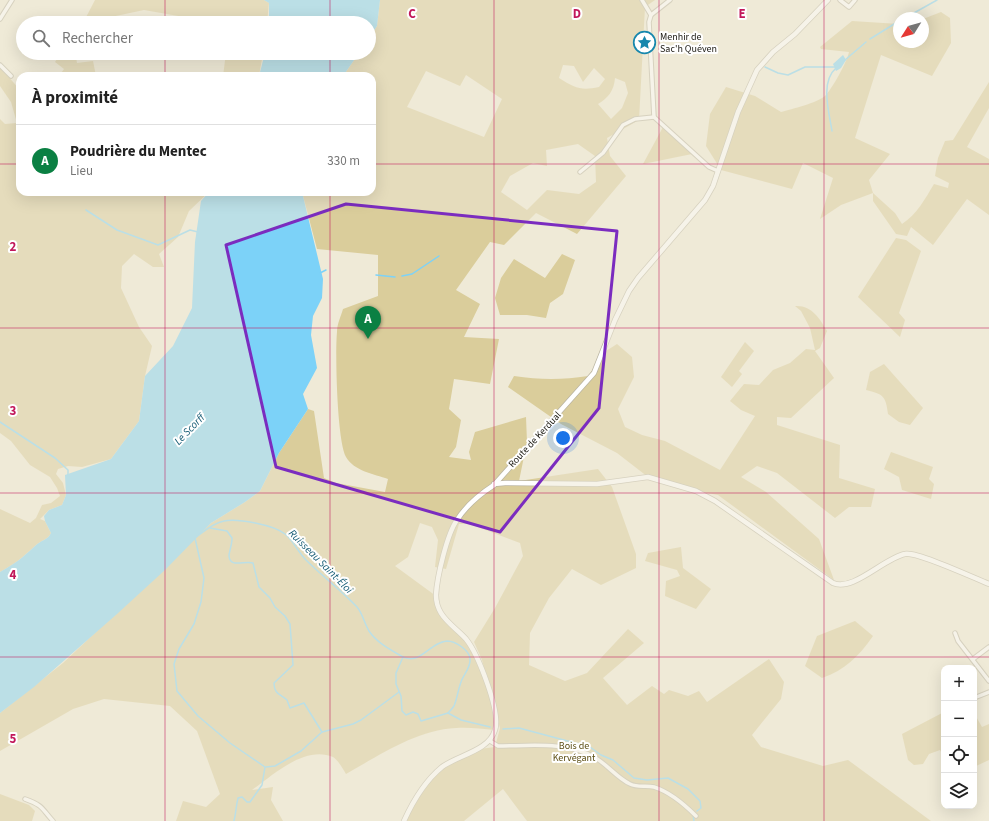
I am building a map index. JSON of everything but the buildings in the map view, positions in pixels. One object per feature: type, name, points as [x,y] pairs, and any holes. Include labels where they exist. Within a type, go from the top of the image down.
[{"type":"street","points":[[0,18],[12,0]]},
{"type":"street","points":[[642,0],[651,15]]},
{"type":"street","points":[[670,0],[651,15],[649,22],[654,117],[709,167],[718,172]]},
{"type":"street","name":"Route de Kerdual","points":[[490,741],[496,724],[496,715],[486,679],[476,655],[466,639],[441,613],[436,596],[449,534],[454,525],[476,498],[494,484],[594,373],[629,291],[638,278],[705,200],[713,186],[738,112],[757,70],[828,0]]},
{"type":"street","points":[[840,0],[849,7],[855,0]]},
{"type":"street","points":[[0,65],[11,76]]},
{"type":"street","points":[[580,172],[603,153],[623,125],[630,120],[654,117]]},
{"type":"street","points":[[494,484],[597,484],[642,477],[652,478],[707,496],[839,586],[849,584],[897,556],[911,553],[989,584]]},
{"type":"street","points":[[955,633],[958,640],[989,681]]},
{"type":"street","points":[[973,659],[989,647]]},
{"type":"street","points":[[977,697],[989,692]]},
{"type":"street","points":[[404,821],[426,784],[437,772],[449,762],[490,741],[498,746],[559,746],[580,751],[594,757],[628,783],[654,787],[665,793],[686,806],[696,816]]},
{"type":"street","points":[[25,799],[38,804],[46,811],[53,821]]},
{"type":"highlighted area","points":[[346,204],[617,231],[599,408],[500,532],[276,467],[226,245]]},
{"type":"green space","points":[[95,0],[264,0],[269,3],[268,16],[178,16],[144,10],[116,16],[87,16]]},
{"type":"green space","name":"Bois de Kervégant","points":[[380,0],[655,0],[645,7],[639,120],[607,138],[610,156],[626,176],[577,234],[536,213],[504,245],[490,242],[456,290],[480,304],[464,337],[499,339],[490,384],[454,379],[449,409],[461,420],[456,447],[449,457],[471,460],[469,452],[475,432],[526,417],[527,442],[519,481],[598,469],[612,487],[636,554],[636,568],[601,585],[572,569],[549,598],[530,633],[529,665],[565,681],[587,673],[628,629],[644,643],[603,678],[627,705],[652,686],[664,694],[669,690],[688,696],[699,691],[707,702],[769,659],[784,682],[781,699],[752,735],[761,747],[823,766],[848,760],[931,821],[527,821],[503,789],[464,821],[404,821],[437,772],[472,750],[495,747],[500,728],[495,710],[495,730],[461,728],[427,733],[413,738],[385,752],[346,774],[335,758],[322,754],[311,755],[290,763],[252,790],[273,787],[271,800],[283,821],[176,821],[183,801],[206,807],[220,794],[197,731],[170,706],[104,699],[73,709],[0,751],[0,713],[63,663],[211,523],[260,491],[279,453],[308,409],[314,411],[324,478],[336,483],[385,492],[388,479],[359,469],[346,457],[341,434],[337,377],[336,343],[338,323],[343,309],[378,296],[378,255],[317,249],[303,196],[376,196],[376,72],[346,72],[354,60],[376,60],[376,28]],"holes":[[[563,65],[574,66],[583,82],[594,68],[605,79],[599,87],[587,89],[578,88],[559,78]],[[426,71],[460,86],[466,75],[502,99],[484,137],[407,107]],[[615,78],[625,82],[628,93],[622,108],[611,119],[598,104],[610,94]],[[578,144],[595,156],[596,182],[579,194],[547,190],[527,210],[501,192],[510,176],[533,163],[547,166],[546,150]],[[420,523],[432,527],[438,540],[435,567],[446,569],[459,524],[470,524],[520,543],[523,556],[495,608],[474,642],[482,660],[494,705],[471,646],[441,613],[436,596],[395,566],[408,557]]]},
{"type":"green space","points":[[941,12],[950,18],[951,43],[932,76],[881,55],[855,138],[890,154],[869,180],[873,193],[841,205],[820,219],[833,178],[803,163],[792,189],[721,170],[706,146],[710,114],[726,87],[755,96],[781,112],[804,106],[821,99],[831,88],[849,52],[821,49],[820,47],[852,21],[893,24],[893,48],[929,48],[929,17]]},
{"type":"green space","points":[[56,60],[76,60],[77,63],[93,61],[95,72],[62,72],[64,69],[55,62]]},
{"type":"green space","points":[[225,60],[262,60],[260,72],[224,72]]},
{"type":"green space","points":[[0,67],[16,85],[16,120],[11,102],[0,86]]},
{"type":"green space","points":[[989,82],[989,108],[967,147],[989,159],[989,215],[967,199],[933,245],[911,227],[907,236],[896,234],[873,201],[873,193],[895,213],[902,224],[924,201],[934,184],[948,188],[949,183],[935,176],[938,158],[945,141],[953,140]]},
{"type":"green space","points":[[0,119],[5,124],[16,123],[16,196],[205,196],[189,211],[178,237],[159,254],[164,267],[153,267],[134,254],[122,266],[121,288],[139,327],[152,346],[145,376],[139,421],[111,459],[82,467],[68,466],[58,469],[56,474],[63,483],[66,495],[62,505],[49,510],[40,519],[45,521],[51,533],[50,535],[19,560],[0,572],[0,509],[30,523],[36,518],[42,505],[51,503],[60,496],[50,477],[30,465],[11,441],[0,433]]},
{"type":"green space","points":[[663,127],[692,154],[643,164]]},
{"type":"green space","points":[[896,238],[906,240],[921,251],[899,313],[905,320],[900,337],[858,297]]},
{"type":"green space","points":[[562,254],[575,260],[563,294],[550,303],[546,318],[527,315],[500,315],[495,298],[501,278],[514,259],[545,278]]},
{"type":"green space","points":[[795,306],[801,306],[811,310],[827,331],[820,348],[815,351],[834,378],[791,418],[777,417],[777,425],[840,445],[839,478],[875,489],[871,507],[849,507],[835,518],[777,473],[757,466],[741,477],[766,492],[819,539],[834,580],[718,495],[696,491],[648,477],[617,453],[561,424],[508,387],[514,376],[551,379],[588,376],[606,351],[617,344],[632,357],[634,377],[618,409],[625,427],[642,435],[665,441],[720,470],[755,416],[741,410],[730,401],[744,384],[759,385],[773,370],[790,363],[806,349],[815,350],[810,328],[801,311]]},
{"type":"green space","points":[[745,342],[754,351],[739,371],[742,374],[732,387],[721,377]]},
{"type":"green space","points":[[884,364],[923,408],[910,425],[899,422],[888,414],[883,397],[866,390],[870,372]]},
{"type":"green space","points":[[891,452],[933,467],[929,479],[934,484],[931,499],[902,490],[899,477],[884,469]]},
{"type":"green space","points":[[681,547],[683,568],[711,589],[696,609],[665,596],[666,581],[680,576],[677,570],[645,561],[648,553]]},
{"type":"green space","points":[[855,621],[873,636],[851,662],[838,671],[822,678],[805,666],[817,636]]},
{"type":"green space","points":[[941,714],[941,752],[940,750],[929,754],[923,764],[914,765],[908,760],[902,734]]},
{"type":"green space","points":[[977,718],[982,727],[989,724],[989,760],[977,766]]},
{"type":"green space","points":[[0,794],[29,805],[35,811],[32,821],[0,821]]},
{"type":"water","points":[[264,0],[380,0],[376,28],[376,16],[269,16],[269,3]]},
{"type":"water","points":[[843,55],[846,60],[841,68],[836,71],[833,64]]},
{"type":"water","points":[[263,60],[354,60],[346,72],[260,72]]},
{"type":"water","name":"Le Scorff","points":[[205,196],[303,196],[323,279],[322,298],[313,316],[311,335],[317,368],[303,394],[308,409],[279,453],[260,491],[211,523],[165,570],[117,614],[34,687],[0,713],[0,572],[19,560],[50,535],[51,533],[44,516],[49,510],[62,505],[66,495],[65,475],[111,459],[139,421],[145,376],[173,346],[192,308],[195,242],[201,201]]},
{"type":"waterway","points":[[916,12],[937,0]]},
{"type":"waterway","points":[[870,39],[893,25]]},
{"type":"waterway","points":[[845,60],[866,42]]},
{"type":"waterway","points":[[765,67],[778,73],[788,75],[805,67],[835,67]]},
{"type":"waterway","points":[[832,131],[827,89],[828,81],[836,68]]},
{"type":"waterway","points":[[86,210],[117,230],[158,245],[190,230],[198,232]]},
{"type":"waterway","points":[[402,276],[412,274],[439,256]]},
{"type":"waterway","points":[[320,273],[326,270]]},
{"type":"waterway","points":[[376,275],[395,277]]},
{"type":"waterway","points":[[0,422],[55,458],[68,470],[68,475]]},
{"type":"waterway","name":"Ruisseau Saint-Éloi","points":[[195,538],[208,528],[230,520],[246,521],[264,525],[285,534],[291,539],[306,560],[357,607],[372,635],[384,646],[403,657],[396,673],[396,684],[401,696],[402,711],[406,715],[413,712],[418,714],[421,721],[448,713],[461,720],[490,727]]},
{"type":"waterway","points":[[210,528],[227,531],[232,538],[229,555],[232,562],[253,563],[259,587],[270,598],[275,607],[285,616],[290,624],[293,665],[274,683],[274,687],[278,693],[287,700],[290,708],[304,703],[322,732]]},
{"type":"waterway","points":[[195,538],[204,578],[201,602],[194,624],[179,649],[174,664],[177,691],[198,716],[230,743],[265,767],[262,785],[250,802],[247,802],[242,797],[238,798],[234,821]]},
{"type":"waterway","name":"Ruisseau Saint-Éloi","points":[[403,657],[409,659],[415,658],[435,645],[447,641],[451,641],[468,653],[470,662],[461,682],[454,706],[448,713]]},
{"type":"waterway","points":[[266,767],[275,766],[301,751],[322,732],[353,724],[361,720],[399,692]]},
{"type":"waterway","name":"Ruisseau Saint-Éloi","points":[[503,729],[519,728],[590,747],[601,755],[613,760],[634,778],[647,780],[668,778],[688,789],[700,801],[701,808],[697,811]]},
{"type":"waterway","name":"Ruisseau Saint-Éloi","points":[[693,815],[694,821]]},
{"type":"place","name":"Menhir de Sac'h Quéven","points":[[645,42]]},
{"type":"place","name":"Poudrière du Mentec","points":[[368,339]]}]
